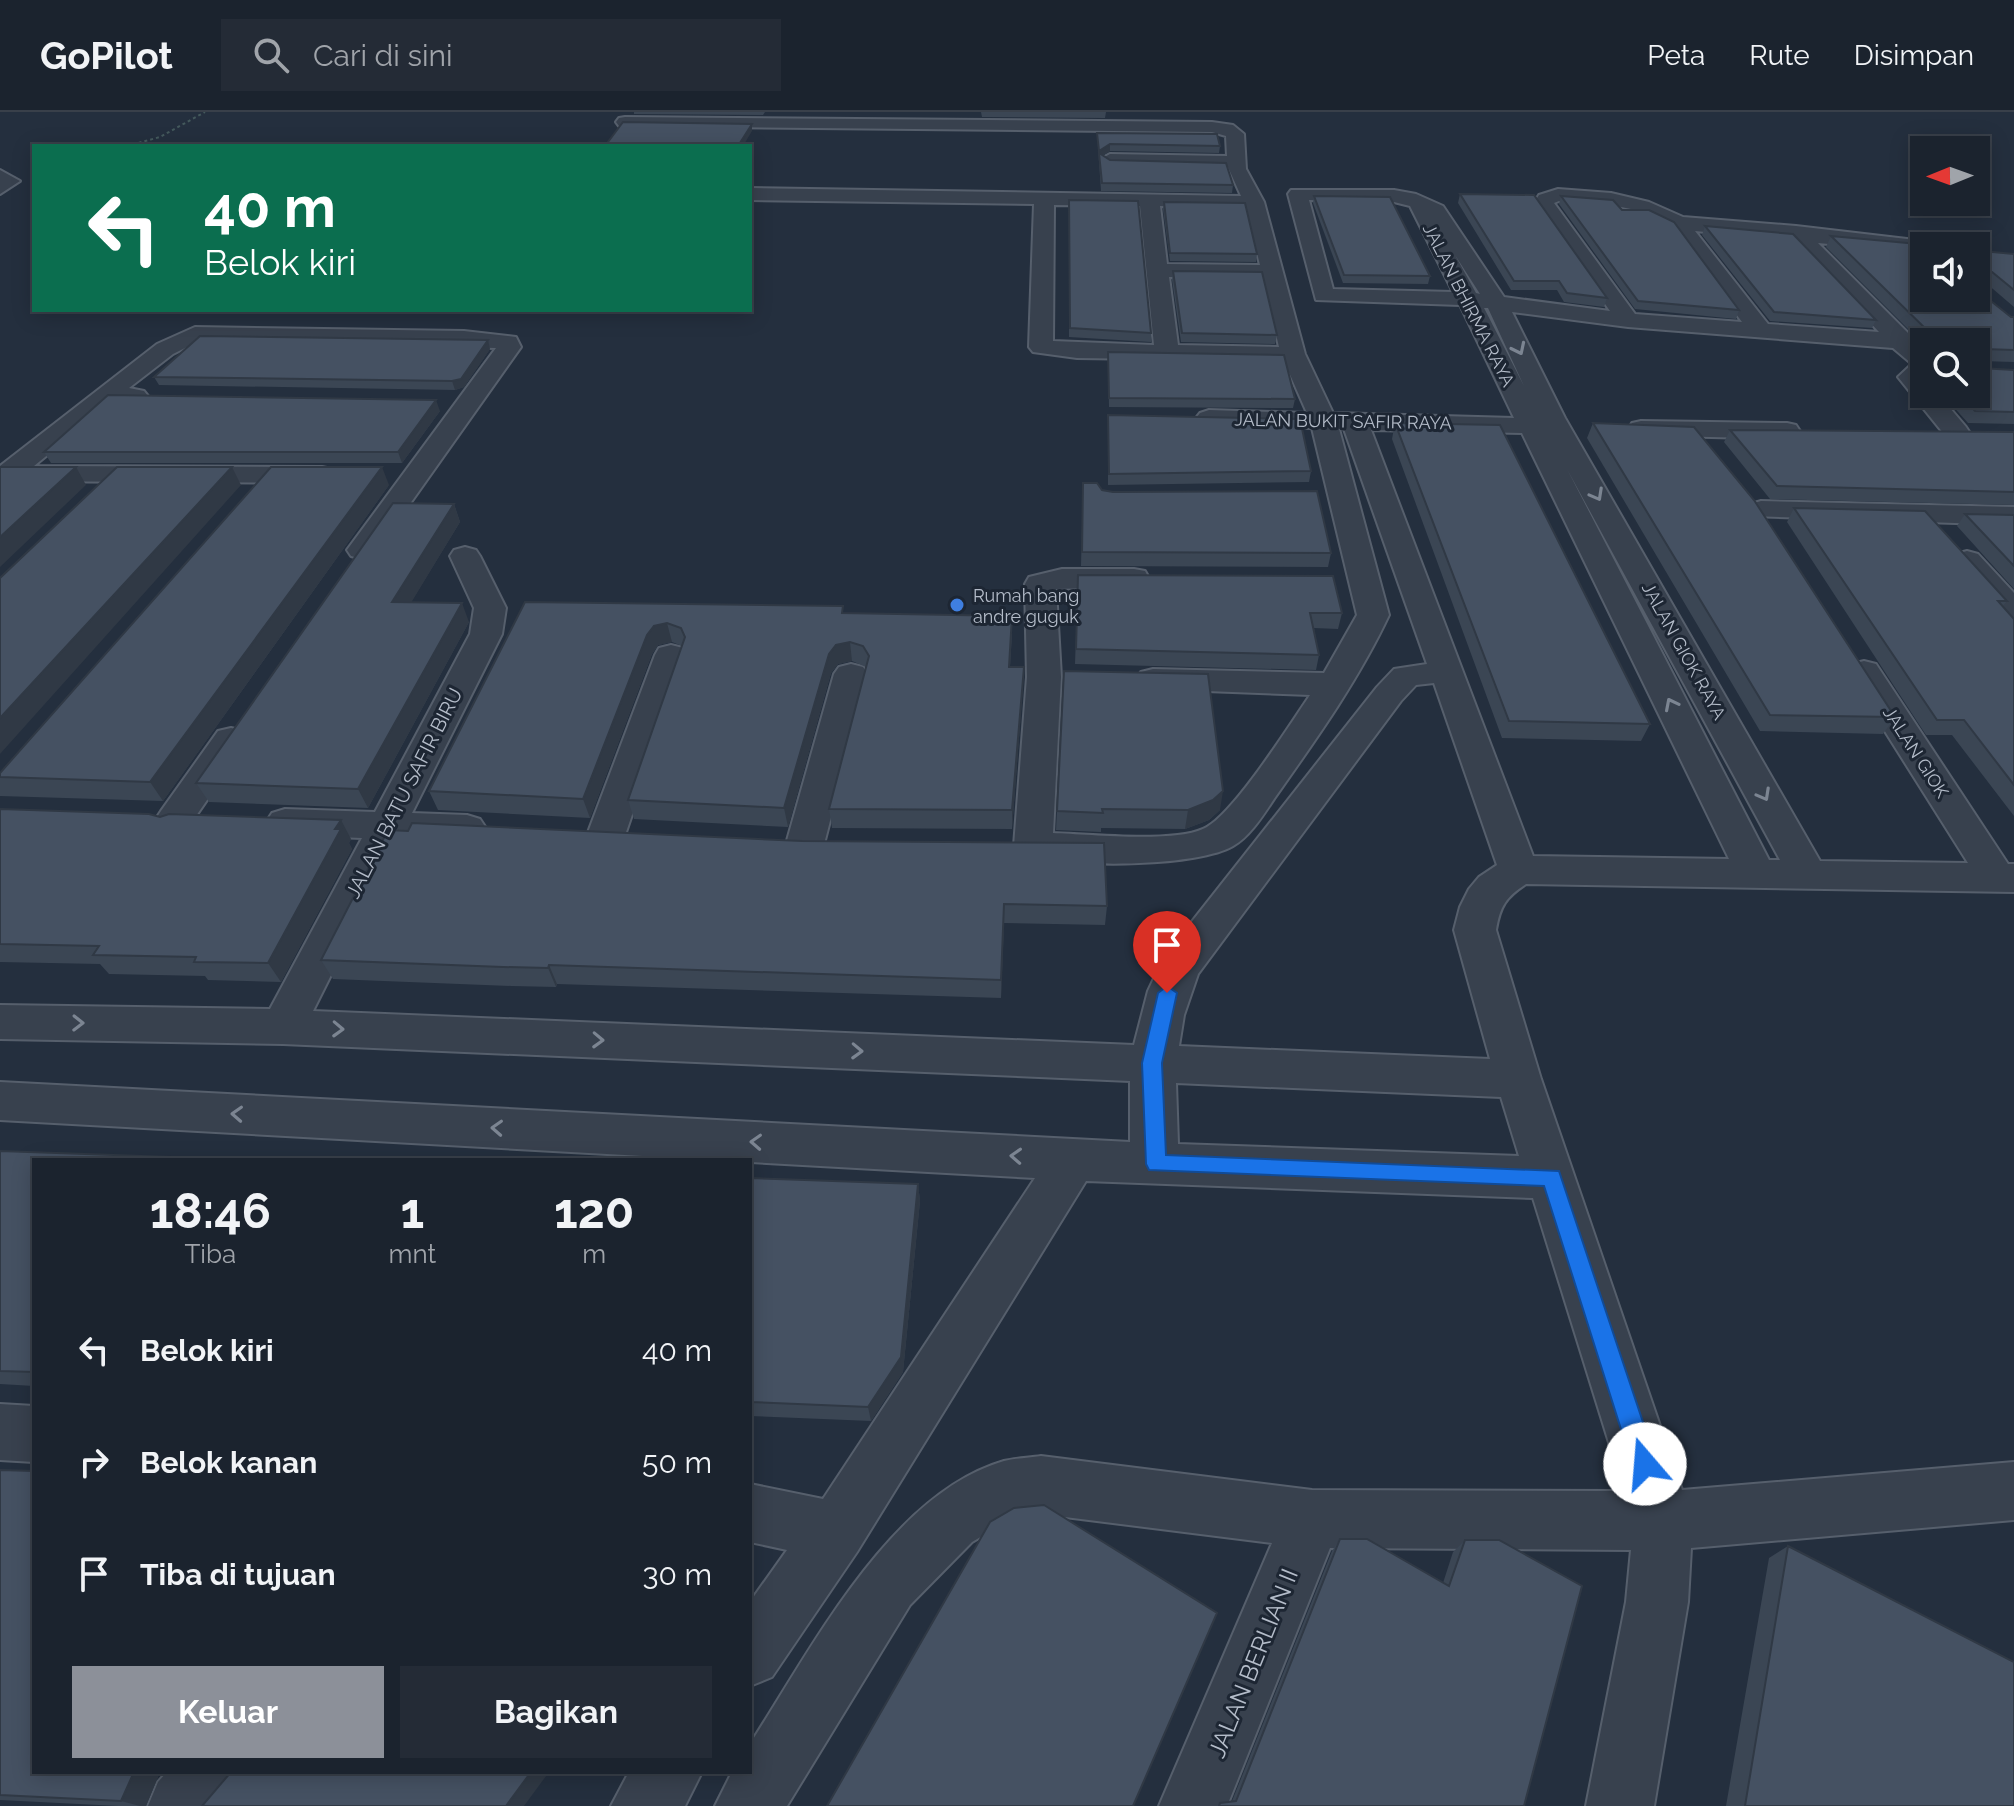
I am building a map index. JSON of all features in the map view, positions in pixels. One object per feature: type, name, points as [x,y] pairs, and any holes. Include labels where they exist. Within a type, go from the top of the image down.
[{"type":"street","points":[[625,122],[679,117],[766,123],[878,117],[1065,118],[1221,127],[1235,134],[1235,162],[1254,202],[1293,354],[1339,419],[1446,672],[1519,870]]},
{"type":"street","points":[[1110,159],[1235,162]]},
{"type":"street","points":[[0,176],[11,181],[0,188]]},
{"type":"street","points":[[752,194],[1254,202]]},
{"type":"street","points":[[1427,207],[1394,196],[1298,194],[1322,292],[1338,297],[1468,299],[1628,320],[1900,341]]},
{"type":"street","points":[[1628,320],[1544,203],[1546,199],[1558,195],[1620,200],[1679,223],[1910,245]]},
{"type":"street","points":[[1044,198],[1041,347],[1167,353],[1293,354]]},
{"type":"street","points":[[1149,200],[1167,353]]},
{"type":"street","name":"JALAN BHIRMA RAYA","points":[[1419,208],[1436,210],[1496,302],[1560,427],[1468,299],[1419,208]]},
{"type":"street","points":[[1679,223],[1762,332]]},
{"type":"street","points":[[1796,232],[1910,350]]},
{"type":"street","points":[[1157,270],[1272,272]]},
{"type":"street","points":[[3,474],[165,349],[195,334],[506,340],[509,347],[472,401],[400,474],[344,576]]},
{"type":"street","points":[[105,395],[153,396]]},
{"type":"street","points":[[440,400],[472,401]]},
{"type":"street","points":[[1936,408],[1957,433]]},
{"type":"street","name":"JALAN BUKIT SAFIR RAYA","points":[[1187,418],[1339,419],[1560,427]]},
{"type":"street","points":[[1157,578],[1050,579],[1040,584],[1059,678],[1018,846],[1169,847],[1221,837],[1249,808],[1340,677],[1373,615],[1347,579],[1339,419]]},
{"type":"street","name":"JALAN GIOK RAYA","points":[[1560,427],[1697,756],[1756,874]]},
{"type":"street","name":"JALAN GIOK RAYA","points":[[1560,427],[1808,875]]},
{"type":"street","points":[[1621,428],[1819,432]]},
{"type":"street","points":[[1697,431],[1751,500],[1926,514],[2014,516]]},
{"type":"street","points":[[1926,433],[1985,433]]},
{"type":"street","points":[[3,474],[121,472],[258,488],[342,475]]},
{"type":"street","points":[[88,504],[121,472]]},
{"type":"street","points":[[1311,494],[1341,493]]},
{"type":"street","points":[[1926,514],[2014,612]]},
{"type":"street","name":"JALAN BATU SAFIR BIRU","points":[[283,1027],[486,634],[490,608],[465,556]]},
{"type":"street","name":"JALAN GIOK","points":[[1845,642],[2005,878]]},
{"type":"street","points":[[605,835],[671,655]]},
{"type":"street","points":[[752,1652],[836,1531],[1122,1155],[1152,1072],[1167,993],[1179,968],[1385,692],[1406,676],[1446,672]]},
{"type":"street","points":[[805,844],[851,674]]},
{"type":"street","points":[[1120,679],[1340,677],[1385,692]]},
{"type":"street","points":[[246,717],[158,819],[496,829]]},
{"type":"street","points":[[1697,756],[1743,756]]},
{"type":"street","points":[[1620,1806],[1657,1602],[1663,1521],[1518,1079],[1475,930],[1479,906],[1488,889],[1519,870],[2005,878]]},
{"type":"street","points":[[0,1022],[283,1027],[1152,1072],[1518,1079]]},
{"type":"street","points":[[0,1101],[1552,1178]]},
{"type":"street","points":[[0,1432],[32,1434]]},
{"type":"street","points":[[749,1806],[889,1584],[951,1521],[1005,1490],[1041,1485],[1312,1519],[1663,1521],[2014,1491]]},
{"type":"street","points":[[752,1513],[836,1531]]},
{"type":"street","name":"JALAN BERLIAN II","points":[[1193,1806],[1312,1519]]},
{"type":"street","points":[[182,1806],[209,1774]]},
{"type":"street","points":[[645,1806],[668,1774]]},
{"type":"path","points":[[134,144],[160,137],[205,112]]},
{"type":"building","points":[[623,122],[752,124],[739,144],[606,144]]},
{"type":"building","points":[[1097,133],[1217,134],[1220,146],[1110,144],[1099,151]]},
{"type":"building","points":[[1099,153],[1110,160],[1226,163],[1233,185],[1102,183]]},
{"type":"building","points":[[1460,194],[1534,195],[1607,298],[1567,293],[1559,281],[1514,281]]},
{"type":"building","points":[[1314,196],[1390,197],[1430,276],[1344,275]]},
{"type":"building","points":[[1561,196],[1613,200],[1622,210],[1649,210],[1674,222],[1739,310],[1638,301]]},
{"type":"building","points":[[1069,200],[1138,201],[1151,333],[1070,328]]},
{"type":"building","points":[[1164,202],[1245,203],[1257,254],[1170,253]]},
{"type":"building","points":[[1705,226],[1793,234],[1876,320],[1774,312]]},
{"type":"building","points":[[1831,236],[1910,243],[1910,312],[1990,312],[1990,300],[2014,317],[2014,350],[1990,349],[1990,328],[1925,328]]},
{"type":"building","points":[[1990,252],[2014,254],[2014,290],[1992,272]]},
{"type":"building","points":[[1173,271],[1262,272],[1277,335],[1182,333]]},
{"type":"building","points":[[200,336],[488,340],[461,379],[452,381],[154,377]]},
{"type":"building","points":[[1108,352],[1284,355],[1295,399],[1109,398]]},
{"type":"building","points":[[1990,369],[2014,370],[2014,412],[1975,411],[1972,408],[1990,408]]},
{"type":"building","points":[[108,395],[436,400],[398,452],[44,452]]},
{"type":"building","points":[[1108,415],[1300,419],[1311,471],[1109,474]]},
{"type":"building","points":[[1395,423],[1500,425],[1650,724],[1509,721]]},
{"type":"building","points":[[1593,423],[1694,427],[1754,500],[1895,717],[1770,715]]},
{"type":"building","points":[[1730,430],[2014,432],[2014,492],[1777,486]]},
{"type":"building","points":[[0,467],[76,467],[0,537]]},
{"type":"building","points":[[117,467],[232,467],[0,718],[0,578]]},
{"type":"building","points":[[271,467],[382,467],[150,782],[0,777],[0,773]]},
{"type":"building","points":[[1083,483],[1097,483],[1102,490],[1113,492],[1317,491],[1331,553],[1082,552]]},
{"type":"building","points":[[393,503],[454,504],[392,602],[462,603],[358,789],[196,783]]},
{"type":"building","points":[[1794,508],[1925,511],[2007,601],[1998,601],[2014,619],[2014,785],[1964,720],[1937,720]]},
{"type":"building","points":[[1965,514],[2014,515],[2014,566]]},
{"type":"building","points":[[1078,575],[1333,576],[1342,613],[1310,613],[1319,655],[1076,649]]},
{"type":"building","points":[[525,602],[843,606],[842,613],[1012,616],[1009,667],[1024,667],[1012,810],[829,809],[869,656],[863,646],[850,642],[836,645],[829,654],[784,808],[628,800],[685,637],[681,628],[667,623],[654,626],[647,635],[583,799],[429,791]]},
{"type":"building","points":[[1064,671],[1208,674],[1223,791],[1213,800],[1188,810],[1057,811]]},
{"type":"building","points":[[0,809],[149,814],[160,817],[169,814],[341,820],[335,829],[341,829],[268,963],[194,962],[196,957],[93,955],[99,946],[0,944]]},
{"type":"building","points":[[412,823],[802,841],[1104,843],[1107,906],[1004,904],[1001,980],[321,960],[388,830],[408,831]]},
{"type":"building","points":[[0,1151],[199,1158],[32,1158],[32,1372],[0,1371]]},
{"type":"building","points":[[752,1178],[918,1184],[901,1357],[868,1407],[752,1402]]},
{"type":"building","points":[[0,1470],[32,1471],[32,1774],[133,1774],[121,1801],[0,1795]]},
{"type":"building","points":[[1044,1505],[1217,1613],[1133,1806],[827,1806],[990,1522],[1014,1508]]},
{"type":"building","points":[[1340,1539],[1367,1539],[1449,1586],[1465,1540],[1499,1540],[1582,1586],[1524,1806],[1219,1806],[1220,1803],[1236,1801]]},
{"type":"building","points":[[1788,1546],[2014,1662],[2014,1806],[1745,1806]]},
{"type":"building","points":[[229,1774],[530,1774],[506,1806],[202,1806]]},
{"type":"place","name":"Rumah bang andre guguk","points":[[957,605]]},
{"type":"route","points":[[1167,993],[1152,1063],[1152,1131],[1156,1164],[1552,1178],[1645,1464]]}]
